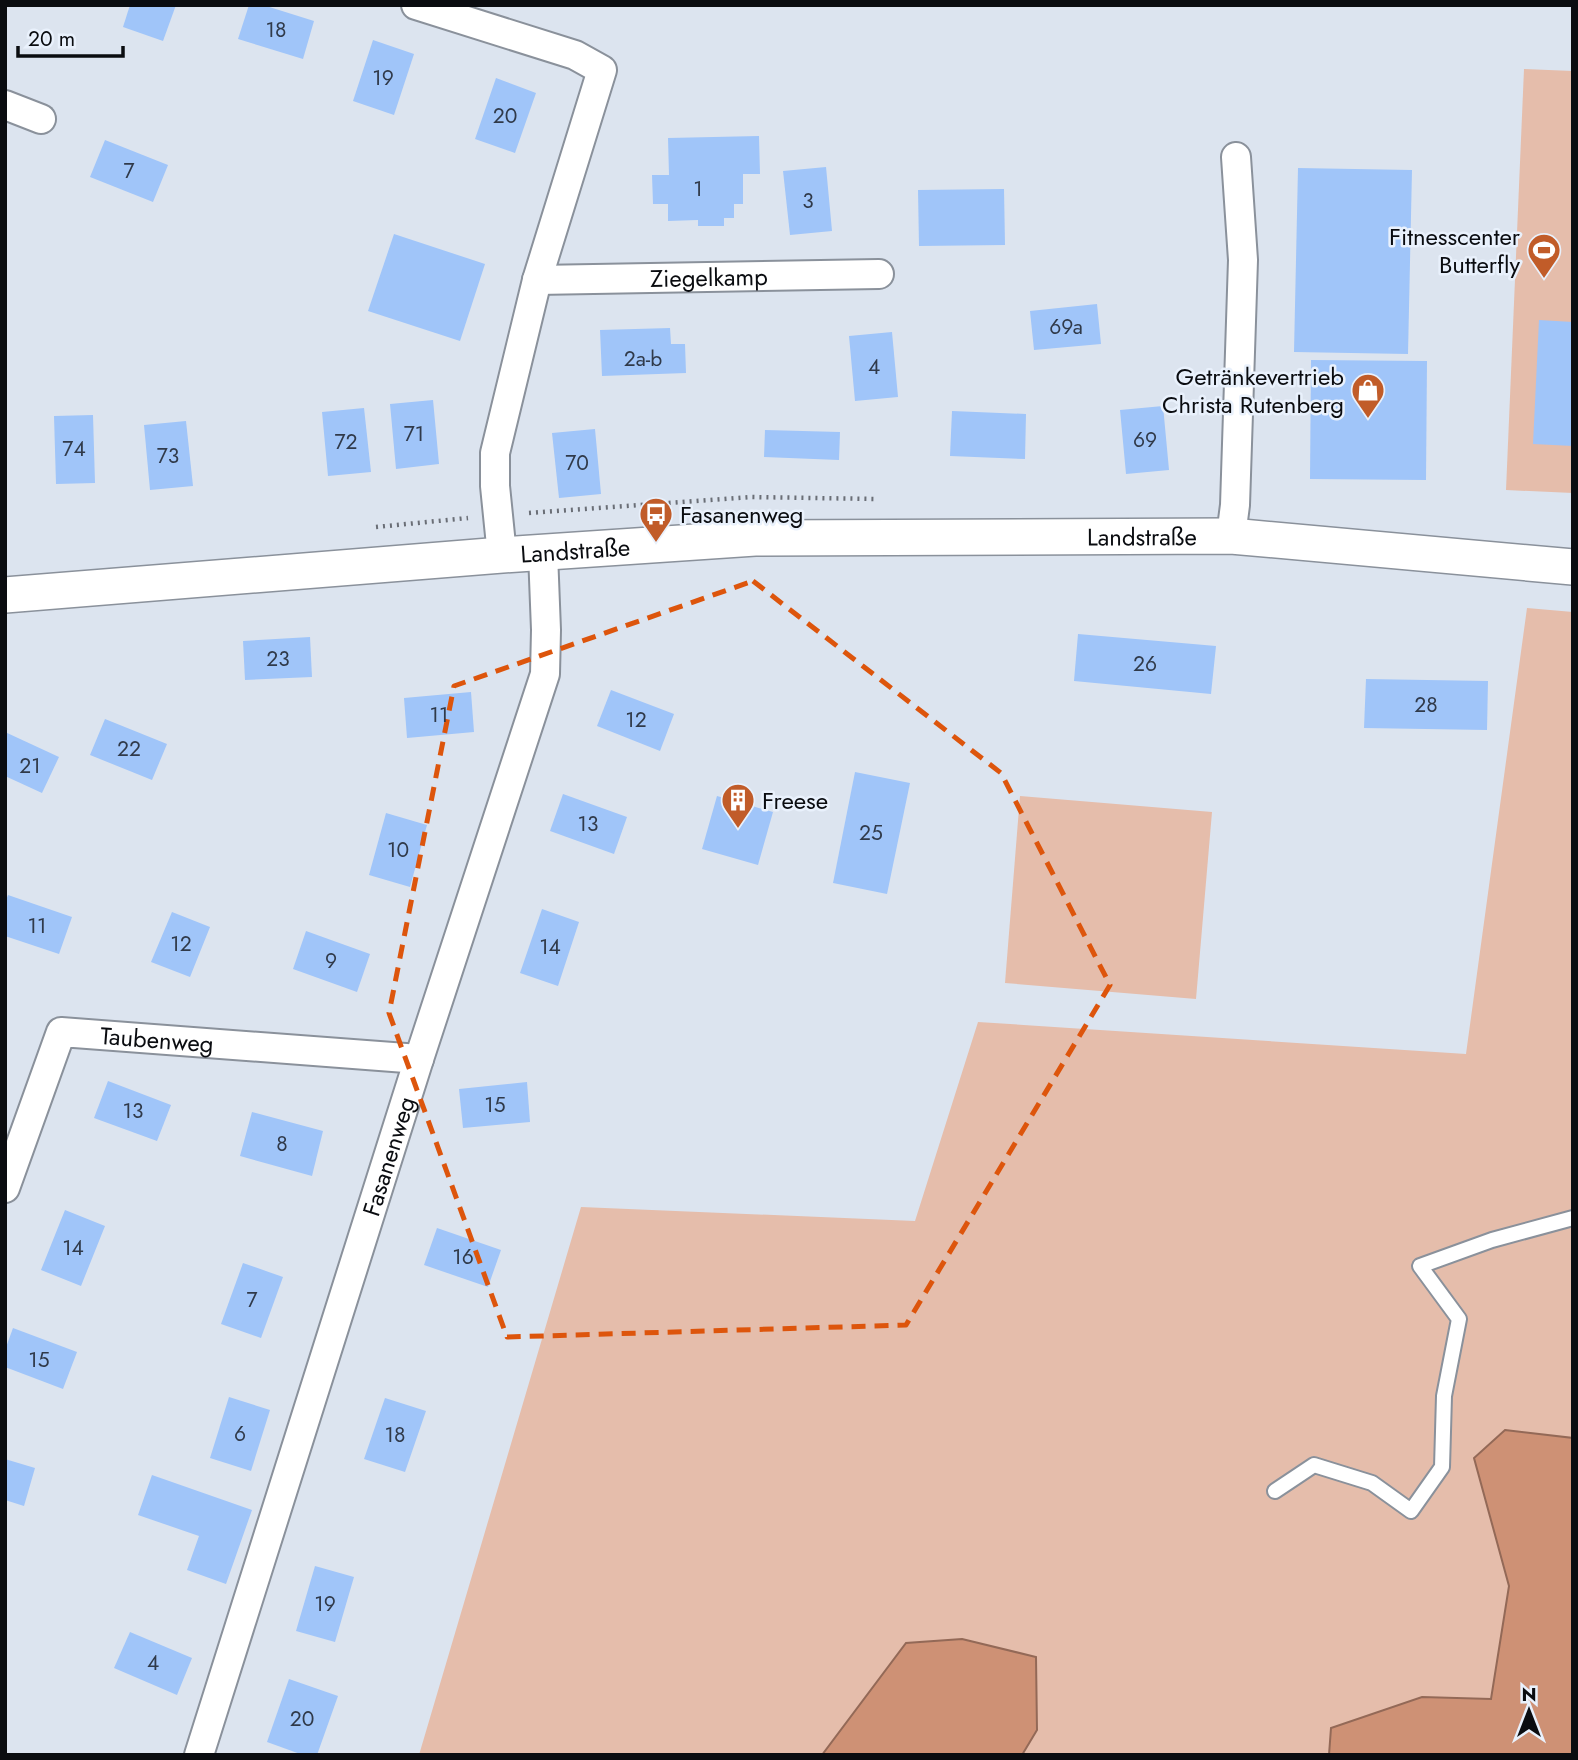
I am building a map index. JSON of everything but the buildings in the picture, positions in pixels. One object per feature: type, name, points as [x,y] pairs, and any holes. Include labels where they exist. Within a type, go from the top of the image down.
[{"type":"street","points":[[416,5],[575,55],[602,70],[537,280],[495,453],[495,486],[502,555]]},
{"type":"street","points":[[5,105],[41,119]]},
{"type":"street","name":"Landstraße","points":[[1231,536],[1236,505],[1243,260],[1236,157]]},
{"type":"street","name":"Ziegelkamp","points":[[537,280],[879,274]]},
{"type":"street","name":"Landstraße","points":[[5,595],[502,555],[755,538],[1231,536],[1573,568]]},
{"type":"street","name":"Fasanenweg","points":[[199,1755],[419,1059],[545,674],[543,552]]},
{"type":"street","name":"Taubenweg","points":[[5,1188],[61,1032],[419,1059]]},
{"type":"lane","points":[[1275,1490],[1314,1465],[1373,1483],[1411,1511],[1442,1467],[1444,1395],[1459,1319],[1420,1266],[1492,1240],[1573,1218]]},
{"type":"highlighted area","points":[[753,581],[1001,773],[1110,985],[906,1325],[507,1337],[389,1013],[454,686]]},
{"type":"shaded area","name":"Fitnesscenter Butterfly","points":[[1524,69],[1573,71],[1573,493],[1506,490]]},
{"type":"shaded area","points":[[1527,608],[1573,612],[1573,1755],[419,1755],[581,1207],[915,1221],[978,1022],[1466,1054]]},
{"type":"shaded area","points":[[1020,796],[1212,812],[1196,999],[1005,983]]},
{"type":"shaded area","points":[[1505,1430],[1573,1438],[1573,1755],[1329,1755],[1331,1728],[1422,1697],[1491,1699],[1509,1586],[1474,1458]]},
{"type":"shaded area","points":[[962,1639],[1036,1657],[1037,1730],[1022,1755],[822,1755],[906,1643]]},
{"type":"place","name":"Fitnesscenter Butterfly","points":[[1544,280]]},
{"type":"place","name":"Getränkevertrieb Christa Rutenberg","points":[[1368,420]]},
{"type":"place","name":"Fasanenweg","points":[[656,544]]},
{"type":"place","name":"Freese","points":[[738,830]]}]
